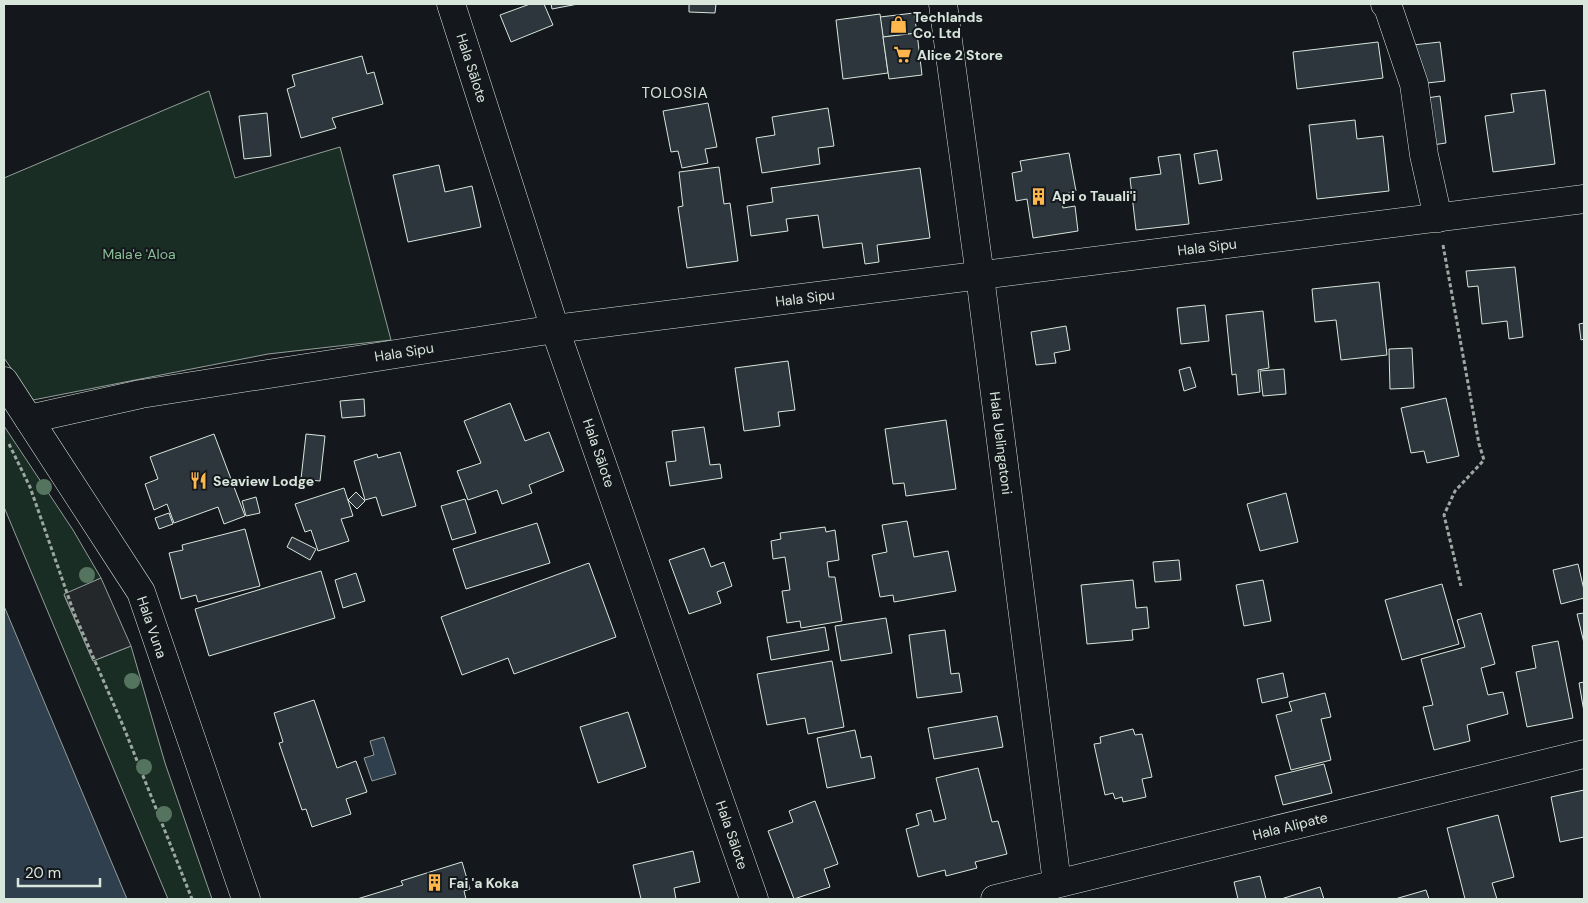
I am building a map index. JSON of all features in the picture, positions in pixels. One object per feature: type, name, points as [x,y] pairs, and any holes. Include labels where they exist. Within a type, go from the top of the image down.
[{"type":"street","name":"Hala Sālote","points":[[451,4],[555,328],[754,899]]},
{"type":"street","name":"Hala Uelingatoni","points":[[943,4],[980,276],[1057,883]]},
{"type":"street","points":[[1385,4],[1388,7],[1414,84],[1424,155],[1438,218]]},
{"type":"street","name":"Hala Sipu","points":[[30,419],[141,394],[555,328],[1584,199]]},
{"type":"street","name":"Hala Vuna","points":[[4,381],[141,592],[246,899]]},
{"type":"street","name":"Hala Alipate","points":[[996,899],[1584,754]]},
{"type":"path","points":[[1438,218],[1478,444],[1484,460],[1455,491],[1444,515],[1461,586]]},
{"type":"path","points":[[6,440],[30,486],[74,613],[124,728],[192,899]]},
{"type":"green space","name":"Mala'e 'Aloa","points":[[209,91],[235,178],[340,147],[391,340],[268,354],[33,400],[4,358],[4,178]]},
{"type":"green space","points":[[4,426],[73,530],[101,578],[64,595],[93,661],[131,646],[165,763],[212,899],[168,899],[4,507]]},
{"type":"shaded area","points":[[101,578],[131,646],[93,661],[64,594]]},
{"type":"water","points":[[4,606],[127,899],[4,899]]},
{"type":"water","points":[[384,737],[396,774],[372,781],[364,758],[374,755],[370,741]]},
{"type":"building","points":[[530,4],[544,4],[553,25],[511,42],[500,15]]},
{"type":"building","points":[[551,4],[578,4],[552,9]]},
{"type":"building","points":[[689,4],[716,4],[715,13],[689,12]]},
{"type":"building","name":"Techlands Co. Ltd","points":[[914,13],[917,33],[883,37],[880,17]]},
{"type":"building","points":[[880,14],[888,73],[843,79],[836,20]]},
{"type":"building","name":"Alice 2 Store","points":[[917,33],[922,75],[889,79],[883,37]]},
{"type":"building","points":[[1378,42],[1383,78],[1297,89],[1293,52]]},
{"type":"building","points":[[1440,42],[1445,81],[1418,84],[1413,45]]},
{"type":"building","points":[[362,56],[367,74],[374,72],[383,104],[332,118],[336,128],[301,138],[287,89],[295,86],[292,75]]},
{"type":"building","points":[[1545,90],[1555,164],[1493,172],[1485,116],[1514,112],[1511,94]]},
{"type":"building","points":[[1440,96],[1446,143],[1425,146],[1420,99]]},
{"type":"building","points":[[708,103],[717,147],[705,149],[708,163],[682,168],[678,151],[671,152],[663,111]]},
{"type":"building","points":[[828,108],[834,146],[818,148],[820,164],[762,173],[756,138],[775,135],[772,117]]},
{"type":"building","points":[[267,113],[271,156],[244,159],[239,116]]},
{"type":"building","points":[[1355,120],[1357,139],[1383,136],[1389,191],[1317,199],[1309,125]]},
{"type":"building","points":[[1217,150],[1222,180],[1199,184],[1194,154]]},
{"type":"building","name":"Api o Tauali'i","points":[[1069,153],[1076,191],[1061,194],[1063,208],[1075,206],[1078,231],[1033,238],[1027,199],[1016,201],[1012,173],[1022,171],[1020,161]]},
{"type":"building","points":[[1180,154],[1189,224],[1136,230],[1130,178],[1161,174],[1158,157]]},
{"type":"building","points":[[439,165],[445,192],[472,186],[481,227],[408,242],[393,175]]},
{"type":"building","points":[[719,167],[724,204],[730,203],[738,261],[687,268],[678,207],[683,206],[679,172]]},
{"type":"building","points":[[920,168],[930,238],[877,245],[879,262],[865,264],[862,243],[823,248],[818,215],[786,219],[788,231],[751,236],[747,206],[773,202],[771,188]]},
{"type":"building","points":[[1515,267],[1523,337],[1509,339],[1507,321],[1482,324],[1478,286],[1468,287],[1466,271]]},
{"type":"building","points":[[1379,282],[1387,355],[1341,360],[1336,320],[1315,322],[1312,289]]},
{"type":"building","points":[[1205,305],[1209,341],[1181,344],[1177,308]]},
{"type":"building","points":[[1263,311],[1269,368],[1258,370],[1260,392],[1238,395],[1236,374],[1232,375],[1226,315]]},
{"type":"building","points":[[1584,323],[1584,339],[1581,340],[1579,324]]},
{"type":"building","points":[[1066,326],[1070,350],[1054,353],[1056,363],[1036,365],[1031,332]]},
{"type":"building","points":[[1412,348],[1414,388],[1390,389],[1389,349]]},
{"type":"building","points":[[788,361],[795,410],[778,412],[780,426],[744,431],[735,368]]},
{"type":"building","points":[[1190,367],[1196,387],[1184,391],[1179,370]]},
{"type":"building","points":[[1284,369],[1286,394],[1263,396],[1260,371]]},
{"type":"building","points":[[1446,398],[1459,456],[1427,463],[1424,451],[1411,453],[1401,408]]},
{"type":"building","points":[[364,399],[365,416],[342,418],[340,401]]},
{"type":"building","points":[[510,403],[525,441],[549,432],[564,471],[529,485],[532,493],[502,504],[497,490],[468,500],[457,471],[481,463],[464,421]]},
{"type":"building","points":[[946,420],[956,489],[906,496],[904,483],[893,484],[885,429]]},
{"type":"building","points":[[704,427],[710,465],[720,464],[722,478],[670,486],[666,462],[676,461],[672,431]]},
{"type":"building","points":[[214,434],[245,516],[224,524],[218,507],[174,523],[167,504],[154,510],[145,484],[158,479],[150,457]]},
{"type":"building","points":[[306,434],[325,436],[320,481],[301,479]]},
{"type":"building","points":[[400,452],[416,506],[382,516],[376,497],[365,500],[354,461],[377,454],[378,458]]},
{"type":"building","points":[[344,488],[353,516],[341,519],[349,541],[318,551],[311,530],[305,532],[295,504]]},
{"type":"building","points":[[356,492],[365,501],[357,509],[348,500]]},
{"type":"building","points":[[1286,493],[1298,542],[1260,551],[1247,504]]},
{"type":"building","points":[[256,497],[260,513],[246,516],[242,501]]},
{"type":"building","points":[[465,499],[476,533],[452,540],[441,506]]},
{"type":"building","points":[[169,513],[173,524],[159,529],[155,518]]},
{"type":"building","points":[[907,521],[914,557],[948,551],[956,591],[894,602],[893,595],[880,597],[872,555],[887,552],[882,525]]},
{"type":"building","points":[[537,523],[550,563],[466,589],[453,549]]},
{"type":"building","points":[[825,527],[826,532],[835,530],[839,560],[827,562],[829,577],[835,577],[842,621],[801,628],[800,621],[787,623],[782,591],[790,590],[785,557],[773,559],[771,541],[781,539],[780,533]]},
{"type":"building","points":[[245,529],[260,586],[198,602],[196,595],[181,599],[169,553],[183,550],[182,545]]},
{"type":"building","points":[[292,537],[316,549],[310,560],[287,547]]},
{"type":"building","points":[[704,548],[711,567],[724,562],[732,586],[717,592],[721,603],[689,614],[669,560]]},
{"type":"building","points":[[1179,560],[1181,580],[1155,582],[1153,562]]},
{"type":"building","points":[[589,563],[616,637],[514,674],[508,658],[462,675],[441,617]]},
{"type":"building","points":[[1578,564],[1584,598],[1561,604],[1553,570]]},
{"type":"building","points":[[321,571],[335,618],[209,656],[195,609]]},
{"type":"building","points":[[356,573],[365,601],[343,608],[335,580]]},
{"type":"building","points":[[1133,580],[1136,608],[1147,607],[1149,628],[1132,630],[1133,640],[1087,644],[1081,585]]},
{"type":"building","points":[[1263,580],[1271,621],[1244,626],[1236,585]]},
{"type":"building","points":[[1442,584],[1459,644],[1402,660],[1385,600]]},
{"type":"building","points":[[1481,613],[1495,664],[1481,668],[1488,695],[1503,692],[1508,714],[1467,725],[1470,741],[1434,750],[1423,707],[1433,705],[1421,659],[1465,647],[1457,620]]},
{"type":"building","points":[[1584,613],[1584,643],[1577,614]]},
{"type":"building","points":[[886,618],[892,653],[841,661],[835,626]]},
{"type":"building","points":[[825,627],[829,650],[771,660],[767,637]]},
{"type":"building","points":[[945,630],[951,674],[959,673],[962,692],[917,698],[909,635]]},
{"type":"building","points":[[1558,641],[1573,718],[1527,727],[1516,672],[1536,668],[1532,646]]},
{"type":"building","points":[[832,661],[844,727],[808,734],[805,718],[767,725],[757,674]]},
{"type":"building","points":[[1283,673],[1288,697],[1262,703],[1257,679]]},
{"type":"building","points":[[1584,682],[1584,712],[1579,683]]},
{"type":"building","points":[[1325,693],[1331,717],[1321,719],[1331,760],[1291,770],[1276,715],[1292,711],[1289,702]]},
{"type":"building","points":[[314,700],[337,768],[356,761],[367,792],[346,799],[351,814],[312,827],[306,809],[302,810],[279,743],[283,742],[274,713]]},
{"type":"building","points":[[628,712],[646,767],[598,783],[580,727]]},
{"type":"building","points":[[997,716],[1003,747],[934,759],[928,728]]},
{"type":"building","points":[[1133,729],[1135,735],[1142,734],[1152,777],[1142,779],[1146,797],[1123,802],[1122,797],[1115,799],[1113,793],[1105,795],[1094,744],[1101,743],[1100,737]]},
{"type":"building","points":[[855,730],[861,758],[871,756],[875,778],[827,788],[817,738]]},
{"type":"building","points":[[1324,764],[1332,793],[1283,805],[1275,776]]},
{"type":"building","points":[[978,768],[992,822],[998,821],[1007,854],[975,862],[977,868],[946,876],[945,870],[918,877],[906,829],[919,825],[916,814],[931,810],[934,822],[946,819],[936,778]]},
{"type":"building","points":[[1584,790],[1584,837],[1560,842],[1551,797]]},
{"type":"building","points":[[815,801],[838,864],[824,869],[830,887],[794,899],[768,831],[793,822],[789,811]]},
{"type":"building","points":[[1498,815],[1514,877],[1492,883],[1497,899],[1465,899],[1447,828]]},
{"type":"building","points":[[693,851],[700,882],[674,888],[676,899],[641,899],[633,865]]},
{"type":"building","name":"Fai 'a Koka","points":[[462,862],[470,889],[464,891],[466,899],[357,899],[403,885],[401,881]]},
{"type":"building","points":[[1260,876],[1266,899],[1238,899],[1234,882]]},
{"type":"building","points":[[1320,887],[1324,899],[1281,899]]},
{"type":"building","points":[[1426,890],[1429,899],[1395,899]]},
{"type":"place","name":"Techlands Co. Ltd","points":[[899,25]]},
{"type":"place","name":"Alice 2 Store","points":[[903,55]]},
{"type":"place","name":"Api o Tauali'i","points":[[1038,196]]},
{"type":"place","name":"Seaview Lodge","points":[[199,481]]},
{"type":"place","name":"Fai 'a Koka","points":[[435,883]]},
{"type":"district","name":"TOLOSIA","points":[[675,93]]}]
